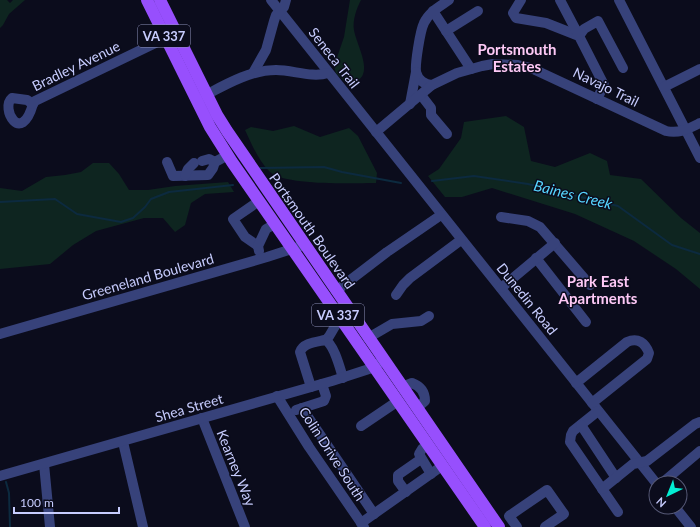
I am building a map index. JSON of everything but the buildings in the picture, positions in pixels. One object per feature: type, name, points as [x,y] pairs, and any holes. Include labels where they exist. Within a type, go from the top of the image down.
[{"type":"main road","name":"Portsmouth Boulevard","points":[[147,0],[171,36],[201,97],[210,127],[228,155],[275,224],[298,246],[336,291],[499,527]]},
{"type":"main road","name":"Portsmouth Boulevard","points":[[160,0],[171,36]]},
{"type":"main road","name":"Portsmouth Boulevard","points":[[201,97],[217,115],[298,246],[340,318],[485,527]]},
{"type":"street","name":"Seneca Trail","points":[[271,0],[376,132]]},
{"type":"street","points":[[253,73],[266,50],[274,21],[284,7],[286,0]]},
{"type":"street","points":[[410,104],[416,72],[419,39],[424,22],[433,11],[449,0]]},
{"type":"street","points":[[521,0],[513,14],[516,18],[546,23],[579,36]]},
{"type":"street","points":[[560,0],[604,86],[597,99]]},
{"type":"street","points":[[618,0],[700,158]]},
{"type":"street","points":[[433,11],[471,68]]},
{"type":"street","points":[[446,31],[478,11]]},
{"type":"street","points":[[579,36],[584,30],[598,21],[623,68]]},
{"type":"street","name":"Bradley Avenue","points":[[33,104],[35,101],[171,36]]},
{"type":"street","name":"Navajo Trail","points":[[376,132],[432,85],[471,68],[493,64],[507,64],[531,68],[666,131],[673,132],[686,130],[700,123]]},
{"type":"street","points":[[664,87],[700,69]]},
{"type":"street","points":[[201,97],[253,73],[275,70],[317,75],[328,73]]},
{"type":"street","points":[[416,72],[424,83],[432,85]]},
{"type":"street","points":[[421,95],[431,108],[431,114],[447,134]]},
{"type":"street","name":"Dunedin Road","points":[[376,132],[650,475]]},
{"type":"street","points":[[167,162],[173,176],[208,175],[215,162],[228,155]]},
{"type":"street","points":[[185,176],[188,169],[198,162],[209,159],[215,162]]},
{"type":"street","points":[[259,201],[233,219],[245,237],[258,246],[262,258]]},
{"type":"street","points":[[336,291],[387,252],[441,215]]},
{"type":"street","points":[[501,217],[534,223],[555,243],[590,285]]},
{"type":"street","points":[[258,246],[266,229],[275,224]]},
{"type":"street","points":[[396,295],[410,278],[461,240]]},
{"type":"street","points":[[501,288],[555,243]]},
{"type":"street","name":"Greeneland Boulevard","points":[[0,334],[262,258],[298,246]]},
{"type":"street","points":[[536,258],[586,322]]},
{"type":"street","points":[[368,338],[392,324],[421,321],[429,316]]},
{"type":"street","points":[[311,387],[301,350],[305,345],[326,340],[330,336],[334,324],[340,318]]},
{"type":"street","points":[[326,340],[332,347],[343,378]]},
{"type":"street","points":[[576,383],[627,342],[635,340],[644,344],[649,353],[647,359],[595,407],[571,435],[570,442],[618,512]]},
{"type":"street","name":"Shea Street","points":[[0,476],[343,378],[374,366],[384,360]]},
{"type":"street","points":[[288,412],[324,401],[326,396],[322,384]]},
{"type":"street","name":"Colin Drive South","points":[[277,396],[362,525]]},
{"type":"street","points":[[361,426],[398,401]]},
{"type":"street","points":[[302,408],[374,514]]},
{"type":"street","name":"Kearney Way","points":[[202,418],[245,527]]},
{"type":"street","points":[[602,489],[633,464],[647,461],[695,424],[700,422]]},
{"type":"street","points":[[581,425],[616,478]]},
{"type":"street","points":[[123,442],[143,527]]},
{"type":"street","points":[[428,445],[420,451],[419,454],[431,474]]},
{"type":"street","points":[[672,475],[700,451]]},
{"type":"street","points":[[406,492],[398,481],[398,475],[421,458]]},
{"type":"street","points":[[44,464],[50,527]]},
{"type":"street","points":[[362,525],[374,514],[442,466]]},
{"type":"street","points":[[517,527],[509,516],[547,490],[564,514],[546,527]]},
{"type":"street","points":[[681,515],[691,527]]},
{"type":"green space","points":[[0,0],[7,0],[10,3],[13,0],[25,0],[9,14],[0,28]]},
{"type":"green space","points":[[350,0],[361,0],[355,14],[354,30],[364,62],[364,70],[362,76],[357,81],[347,84],[336,73],[334,66],[344,37]]},
{"type":"green space","points":[[506,116],[524,127],[531,161],[555,167],[590,153],[607,161],[610,175],[641,179],[681,218],[700,233],[700,289],[676,269],[634,241],[575,214],[492,188],[462,197],[445,197],[428,176],[439,169],[461,138],[464,122]]},
{"type":"green space","points":[[294,126],[320,137],[349,128],[358,136],[377,173],[376,183],[305,182],[290,180],[270,172],[253,147],[245,130],[251,127],[273,131]]},
{"type":"green space","points":[[93,163],[109,163],[119,174],[129,190],[148,190],[175,186],[228,182],[234,192],[205,194],[191,203],[185,225],[175,232],[163,218],[144,218],[96,231],[73,245],[50,264],[0,269],[0,188],[22,191],[46,177],[81,172]]},
{"type":"waterway","name":"Baines Creek","points":[[260,168],[324,167],[342,172],[401,183]]},
{"type":"waterway","name":"Baines Creek","points":[[432,181],[474,176],[528,184],[618,206],[672,245],[700,254]]},
{"type":"waterway","name":"Baines Creek","points":[[0,202],[55,199],[77,214],[121,222],[133,218],[151,199],[169,192],[233,185]]},
{"type":"waterway","points":[[6,482],[9,493],[10,527]]},
{"type":"district","name":"Portsmouth Estates","points":[[517,58]]},
{"type":"district","name":"Park East Apartments","points":[[598,290]]}]
